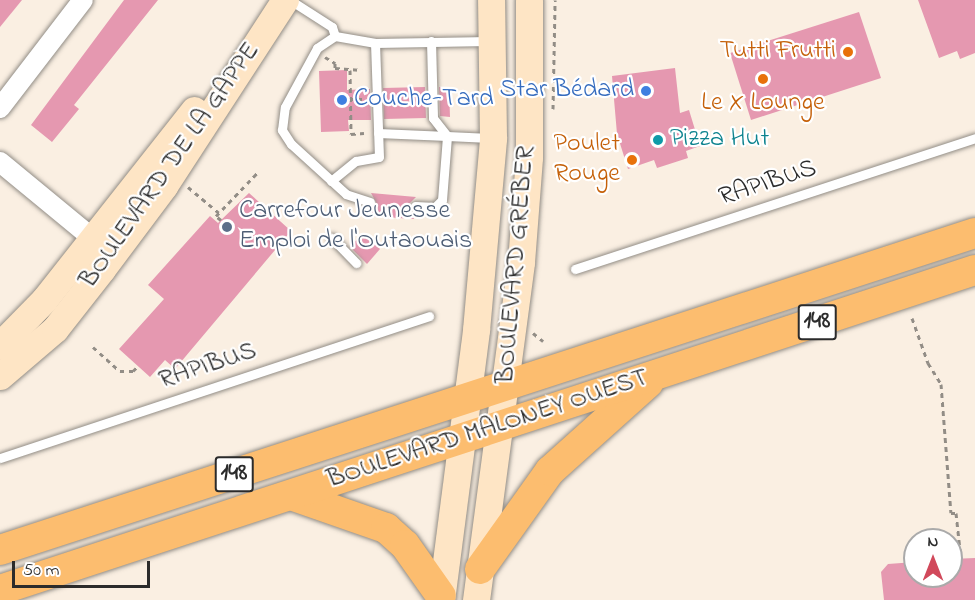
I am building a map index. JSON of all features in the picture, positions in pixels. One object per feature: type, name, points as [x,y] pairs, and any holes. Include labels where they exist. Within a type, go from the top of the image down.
[{"type":"main road","name":"BOULEVARD DE LA GAPPE","points":[[0,376],[55,329],[103,246],[280,0]]},
{"type":"main road","name":"BOULEVARD DE LA GAPPE","points":[[0,345],[164,186],[285,0]]},
{"type":"main road","name":"BOULEVARD GRÉBER","points":[[441,598],[468,398],[493,138],[491,0]]},
{"type":"main road","name":"BOULEVARD GRÉBER","points":[[476,600],[506,386],[528,180],[528,0]]},
{"type":"main road","name":"BOULEVARD MALONEY OUEST","points":[[0,550],[975,233]]},
{"type":"main road","name":"BOULEVARD MALONEY OUEST","points":[[0,590],[975,270]]},
{"type":"main road","points":[[480,569],[550,471],[658,374]]},
{"type":"main road","points":[[291,495],[386,528],[405,545],[441,598]]},
{"type":"street","points":[[0,108],[83,0]]},
{"type":"street","points":[[0,162],[103,246]]},
{"type":"lane","points":[[290,0],[332,27],[335,36]]},
{"type":"lane","points":[[370,202],[350,197],[288,140],[281,119],[317,48],[335,36],[375,43],[492,41]]},
{"type":"lane","points":[[415,206],[441,203],[447,136],[433,118],[431,41]]},
{"type":"lane","points":[[331,181],[356,161],[378,157],[375,43]]},
{"type":"lane","points":[[378,133],[493,138]]},
{"type":"lane","name":"RAPIBUS","points":[[575,269],[975,138]]},
{"type":"lane","points":[[332,238],[356,263]]},
{"type":"lane","name":"RAPIBUS","points":[[0,458],[429,316]]},
{"type":"path","points":[[555,0],[555,79]]},
{"type":"path","points":[[324,56],[335,63],[335,68],[350,70],[351,134]]},
{"type":"path","points":[[221,220],[216,216],[258,171]]},
{"type":"path","points":[[182,181],[219,213]]},
{"type":"path","points":[[912,318],[941,384],[951,513],[956,513],[958,528]]},
{"type":"path","name":"BOULEVARD GRÉBER","points":[[531,329],[543,341]]},
{"type":"path","points":[[93,347],[120,372],[133,372],[138,366]]},
{"type":"building","points":[[0,0],[22,0],[0,27]]},
{"type":"building","points":[[124,0],[158,0],[74,105],[79,109],[52,142],[31,125]]},
{"type":"building","points":[[918,0],[975,0],[975,53],[960,59],[957,51],[939,58]]},
{"type":"building","points":[[859,12],[881,78],[751,120],[730,53]]},
{"type":"building","points":[[675,68],[680,113],[689,110],[700,146],[686,151],[688,158],[657,168],[654,160],[628,169],[617,134],[612,76]]},
{"type":"building","points":[[347,70],[347,90],[370,89],[371,120],[348,120],[349,131],[321,132],[319,71]]},
{"type":"building","points":[[425,87],[426,118],[384,119],[383,88]]},
{"type":"building","points":[[439,87],[449,87],[450,117],[440,116]]},
{"type":"building","points":[[249,193],[291,231],[175,369],[165,360],[150,377],[119,349],[164,299],[148,285],[210,216],[218,223]]},
{"type":"building","points":[[371,193],[416,197],[408,205],[414,219],[369,216],[369,209],[377,204]]},
{"type":"building","points":[[362,234],[380,249],[367,264],[350,247]]},
{"type":"building","points":[[963,558],[975,558],[975,600],[884,600],[881,572],[888,564],[903,563],[903,588],[963,588]]},
{"type":"place","name":"Tutti Frutti","points":[[848,52]]},
{"type":"place","name":"Le X Lounge","points":[[763,79]]},
{"type":"place","name":"Star Bédard","points":[[646,91]]},
{"type":"place","name":"Couche-Tard","points":[[342,100]]},
{"type":"place","name":"Pizza Hut","points":[[658,140]]},
{"type":"place","name":"Poulet Rouge","points":[[632,160]]},
{"type":"place","name":"Carrefour Jeunesse Emploi de l'Outaouais","points":[[227,227]]}]
